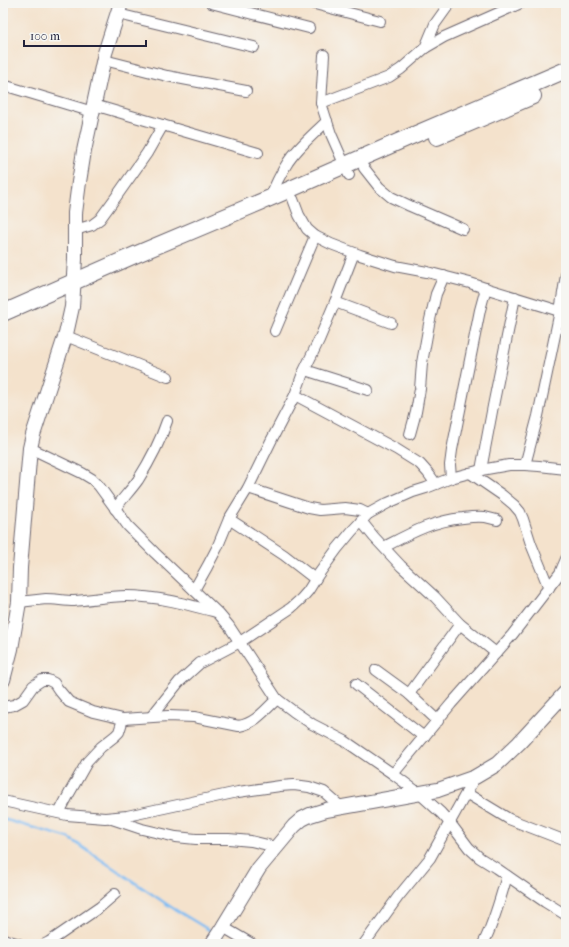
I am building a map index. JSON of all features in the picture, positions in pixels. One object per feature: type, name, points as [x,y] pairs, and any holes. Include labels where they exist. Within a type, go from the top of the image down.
[{"type":"main road","points":[[3,680],[7,649],[19,602],[20,568],[30,448],[66,336],[72,307],[74,286],[75,213],[79,182],[104,60],[120,8]]},
{"type":"main road","points":[[3,313],[293,199],[347,170],[364,168],[443,128],[566,70]]},
{"type":"main road","points":[[3,323],[136,254],[270,198],[347,170],[443,128],[566,82]]},
{"type":"main road","points":[[217,937],[259,868],[294,826],[302,819],[326,810],[438,790],[475,777],[497,764],[519,743],[566,692]]},
{"type":"street","points":[[211,3],[309,28]]},
{"type":"street","points":[[311,3],[380,21]]},
{"type":"street","points":[[425,48],[435,24],[450,3]]},
{"type":"street","points":[[321,103],[390,77],[425,48],[444,37],[521,3]]},
{"type":"street","points":[[120,8],[254,47]]},
{"type":"street","points":[[324,55],[321,103],[347,170]]},
{"type":"street","points":[[104,60],[167,76],[246,91]]},
{"type":"street","points":[[3,85],[162,125],[258,153]]},
{"type":"street","points":[[270,198],[278,178],[289,161],[303,144],[327,121]]},
{"type":"street","points":[[75,230],[92,225],[100,219],[147,152],[162,125]]},
{"type":"street","points":[[364,168],[379,188],[392,197],[463,229]]},
{"type":"street","points":[[293,199],[299,215],[307,229],[315,236],[331,244],[395,266],[470,283],[563,312]]},
{"type":"street","points":[[275,331],[315,236]]},
{"type":"street","points":[[194,590],[210,561],[229,519],[248,488],[295,395],[335,302],[354,253]]},
{"type":"street","points":[[525,465],[563,312],[566,275]]},
{"type":"street","points":[[410,434],[420,389],[422,363],[429,324],[436,294],[444,276]]},
{"type":"street","points":[[451,478],[450,465],[452,450],[480,310],[486,288]]},
{"type":"street","points":[[481,470],[515,297]]},
{"type":"street","points":[[335,302],[391,323]]},
{"type":"street","points":[[66,336],[168,377]]},
{"type":"street","points":[[305,370],[368,390]]},
{"type":"street","points":[[295,395],[396,449],[420,464],[436,484]]},
{"type":"street","points":[[115,509],[138,480],[146,467],[161,439],[167,421]]},
{"type":"street","points":[[30,448],[82,473],[92,479],[99,486],[128,526],[218,613],[229,626],[277,699],[312,724],[345,742],[420,794],[450,823],[469,848],[480,858],[566,915]]},
{"type":"street","points":[[151,717],[179,682],[200,663],[240,642],[291,608],[301,599],[342,543],[364,517],[401,497],[451,478],[481,470],[509,465],[566,468]]},
{"type":"street","points":[[470,473],[502,495],[520,512],[548,588]]},
{"type":"street","points":[[248,488],[309,508],[320,510],[345,508],[360,510],[384,547],[460,624],[496,653]]},
{"type":"street","points":[[384,547],[412,532],[432,524],[470,517],[485,517],[497,520]]},
{"type":"street","points":[[229,519],[316,578]]},
{"type":"street","points":[[393,774],[512,635],[560,573],[566,559]]},
{"type":"street","points":[[19,602],[43,600],[73,601],[125,596],[144,597],[164,599],[218,613]]},
{"type":"street","points":[[409,694],[460,624]]},
{"type":"street","points":[[376,670],[409,694],[438,721]]},
{"type":"street","points":[[3,707],[14,705],[23,700],[33,686],[42,680],[48,680],[54,683],[70,702],[93,712],[123,719],[168,716],[194,717],[239,726],[246,725],[253,721],[277,699]]},
{"type":"street","points":[[356,684],[424,737]]},
{"type":"street","points":[[60,813],[87,762],[101,747],[119,732],[123,719]]},
{"type":"street","points":[[364,944],[398,897],[430,858],[475,777]]},
{"type":"street","points":[[3,801],[66,815],[109,818],[238,792],[294,785],[309,787],[324,792],[341,808]]},
{"type":"street","points":[[466,793],[509,819],[566,841]]},
{"type":"street","points":[[109,818],[142,829],[176,837],[196,839],[229,839],[276,848]]},
{"type":"street","points":[[483,944],[495,917],[507,876]]},
{"type":"street","points":[[45,944],[100,907],[115,894]]},
{"type":"street","points":[[217,937],[252,944]]},
{"type":"street","points":[[3,939],[19,944]]},
{"type":"waterway","points":[[3,819],[69,838],[171,907],[214,933]]},
{"type":"waterway","points":[[221,938],[233,944]]}]
